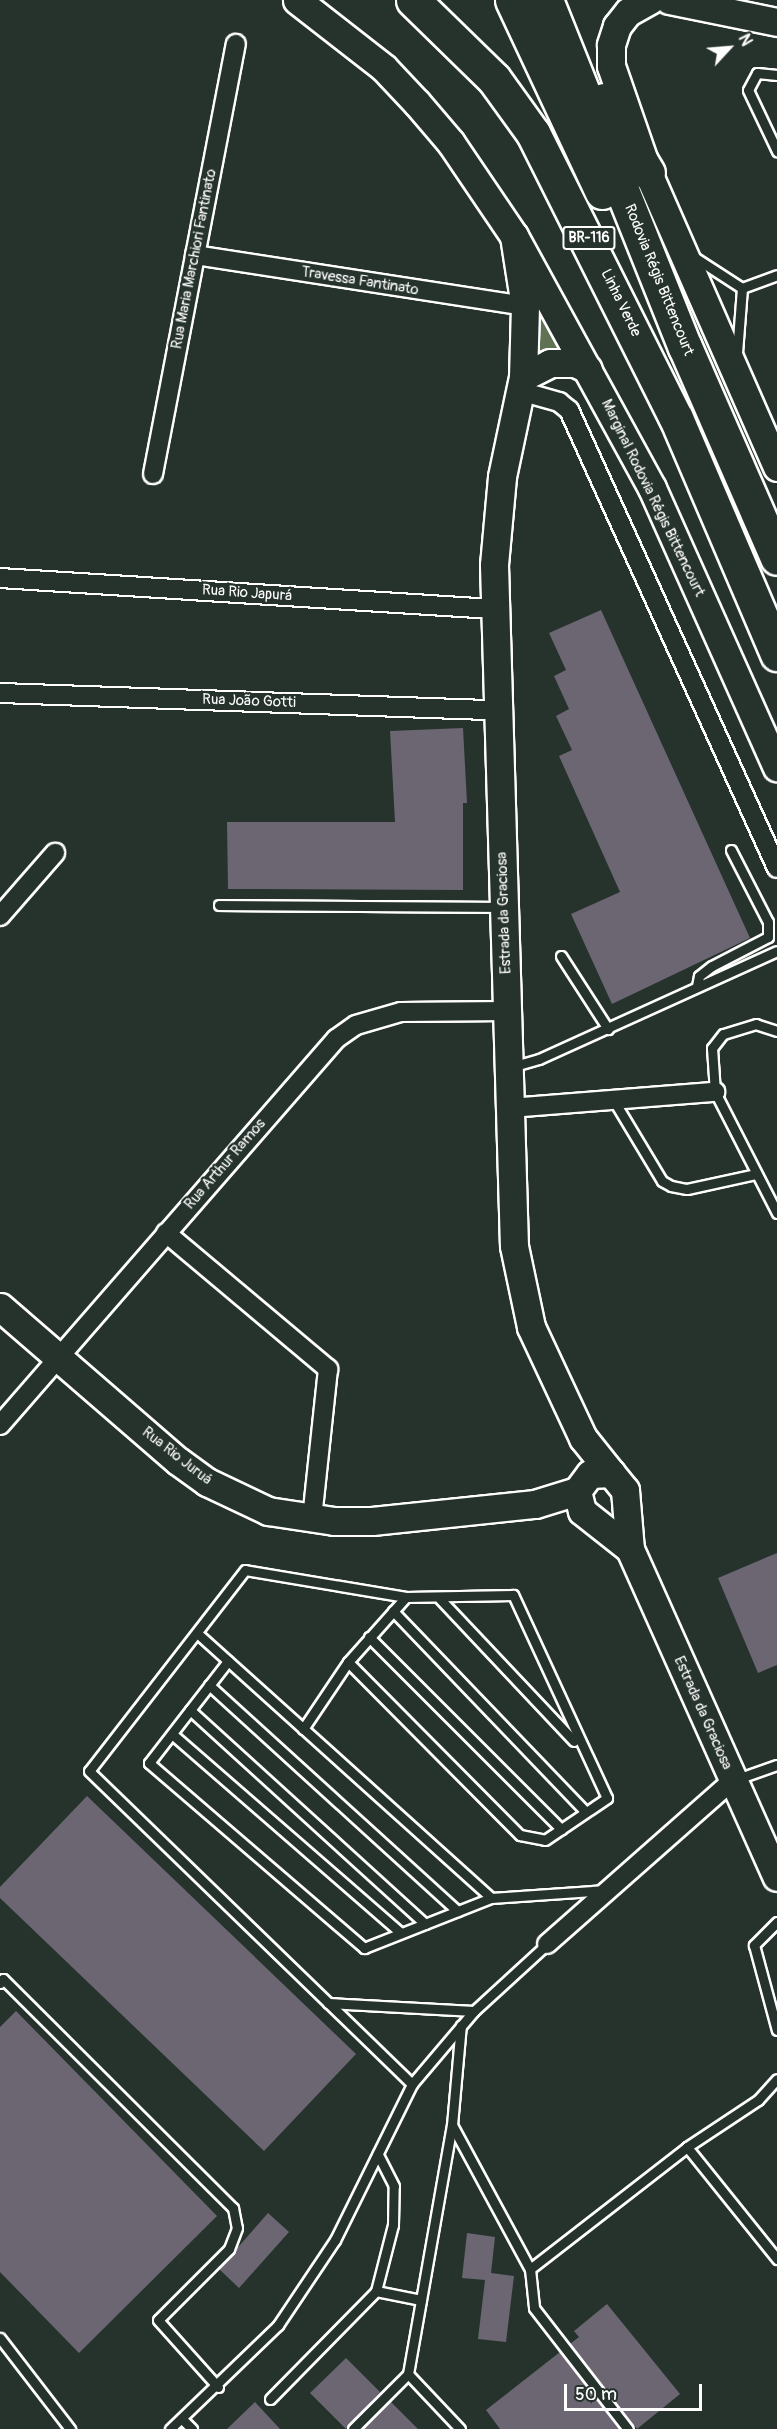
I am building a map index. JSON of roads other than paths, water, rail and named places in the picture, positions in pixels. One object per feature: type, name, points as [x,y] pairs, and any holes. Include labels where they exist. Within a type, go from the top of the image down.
[{"type":"highway","name":"Linha Verde","points":[[413,0],[494,79],[533,133],[628,315],[716,510],[777,654]]},
{"type":"highway","name":"BR-116","points":[[512,0],[646,282],[685,347]]},
{"type":"highway","name":"Rodovia Régis Bittencourt","points":[[551,11],[685,347],[777,558]]},
{"type":"highway","points":[[551,11],[648,173]]},
{"type":"main road","name":"Marginal Rodovia Régis Bittencourt","points":[[297,0],[384,68],[417,103],[451,143],[514,236],[651,488],[777,767]]},
{"type":"main road","points":[[650,0],[628,12],[617,26],[610,45],[611,66],[648,173],[777,467]]},
{"type":"main road","points":[[669,0],[777,22]]},
{"type":"main road","name":"Estrada da Graciosa","points":[[514,236],[525,306],[521,384],[500,488],[494,609],[514,1245],[523,1302],[583,1438],[611,1473],[620,1480],[625,1501],[630,1549],[777,1877]]},
{"type":"main road","points":[[521,384],[550,363],[575,363],[588,369]]},
{"type":"main road","name":"Rua Rio Juruá","points":[[0,1307],[207,1482],[268,1511],[312,1519],[372,1521],[583,1500]]},
{"type":"main road","name":"Estrada da Graciosa","points":[[583,1438],[583,1500],[630,1549]]},
{"type":"main road","points":[[611,1473],[600,1471],[583,1500],[612,1518],[625,1501]]},
{"type":"street","name":"Rua Maria Marchiori Fantinato","points":[[153,474],[236,44]]},
{"type":"street","name":"Travessa Fantinato","points":[[195,255],[525,306]]},
{"type":"street","points":[[521,384],[559,402],[569,410],[777,868]]},
{"type":"street","name":"Rua Rio Japurá","points":[[0,578],[494,609]]},
{"type":"street","name":"Rua João Gotti","points":[[0,693],[497,710]]},
{"type":"street","points":[[0,916],[55,853]]},
{"type":"street","name":"Rua Arthur Ramos","points":[[0,1425],[320,1056],[356,1025],[401,1012],[507,1011]]},
{"type":"street","points":[[510,1108],[715,1092]]},
{"type":"street","points":[[166,1233],[328,1369],[312,1519]]},
{"type":"street","points":[[547,1944],[733,1780]]},
{"type":"lane","points":[[777,75],[757,73],[748,90],[777,151]]},
{"type":"lane","points":[[683,250],[742,288]]},
{"type":"lane","points":[[742,288],[777,275]]},
{"type":"lane","points":[[735,371],[742,288]]},
{"type":"lane","points":[[697,986],[699,976],[712,966],[768,937],[768,922],[731,850]]},
{"type":"lane","points":[[219,905],[503,907]]},
{"type":"lane","points":[[509,1067],[608,1029],[777,951]]},
{"type":"lane","points":[[561,956],[608,1029]]},
{"type":"lane","points":[[777,1031],[756,1024],[723,1034],[712,1048],[715,1092],[777,1213]]},
{"type":"lane","points":[[614,1101],[662,1181],[671,1186],[687,1189],[756,1174]]},
{"type":"lane","points":[[348,1662],[520,1835],[545,1840],[607,1798],[580,1748],[513,1595],[440,1599],[406,1597],[245,1570],[88,1771],[412,2084]]},
{"type":"lane","points":[[303,1729],[348,1662],[406,1597]]},
{"type":"lane","points":[[440,1599],[580,1748]]},
{"type":"lane","points":[[393,1611],[585,1811]]},
{"type":"lane","points":[[197,1633],[491,1898]]},
{"type":"lane","points":[[369,1637],[561,1829]]},
{"type":"lane","points":[[228,1661],[149,1763],[364,1948],[491,1898],[610,1890]]},
{"type":"lane","points":[[209,1685],[457,1911]]},
{"type":"lane","points":[[190,1710],[424,1924]]},
{"type":"lane","points":[[172,1734],[401,1934]]},
{"type":"lane","points":[[733,1780],[777,1765]]},
{"type":"lane","points":[[777,1922],[754,1945],[777,2030]]},
{"type":"lane","points":[[170,2429],[218,2387],[278,2325],[335,2241],[412,2084],[474,2011],[547,1944]]},
{"type":"lane","points":[[0,1983],[3,1979],[232,2208],[237,2228],[230,2249],[158,2320],[218,2387]]},
{"type":"lane","points":[[328,2003],[474,2011]]},
{"type":"lane","points":[[353,2429],[408,2374],[452,2126],[461,2025]]},
{"type":"lane","points":[[530,2269],[687,2147],[758,2100],[777,2079]]},
{"type":"lane","points":[[452,2126],[530,2269],[534,2308],[628,2429]]},
{"type":"lane","points":[[687,2147],[777,2259]]},
{"type":"lane","points":[[270,2400],[376,2291],[393,2225],[394,2186],[378,2154]]},
{"type":"lane","points":[[376,2291],[421,2300]]},
{"type":"lane","points":[[0,2338],[70,2429]]},
{"type":"lane","points":[[408,2374],[460,2429]]},
{"type":"lane","points":[[183,2420],[192,2429]]}]
